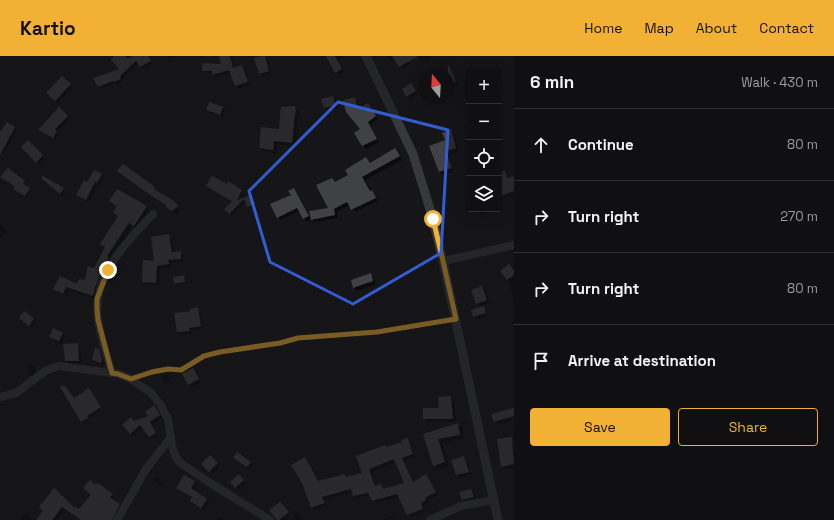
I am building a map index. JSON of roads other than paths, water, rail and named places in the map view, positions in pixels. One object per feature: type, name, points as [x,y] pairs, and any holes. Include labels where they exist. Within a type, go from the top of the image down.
[{"type":"street","points":[[366,56],[413,154],[433,219],[456,319],[498,520]]},
{"type":"street","points":[[112,373],[98,320],[97,299],[102,283],[117,255],[130,238],[153,214]]},
{"type":"street","points":[[443,261],[514,245]]},
{"type":"street","points":[[0,397],[16,393],[45,371],[59,366],[118,374],[131,379],[151,393],[160,404],[168,419],[175,455],[179,462],[270,520]]},
{"type":"street","points":[[117,520],[146,469],[171,437]]},
{"type":"street","points":[[430,520],[461,506],[494,500]]},
{"type":"lane","points":[[131,379],[152,372],[168,369],[181,370],[204,356],[220,352],[280,343],[298,338],[377,332],[456,319]]}]
